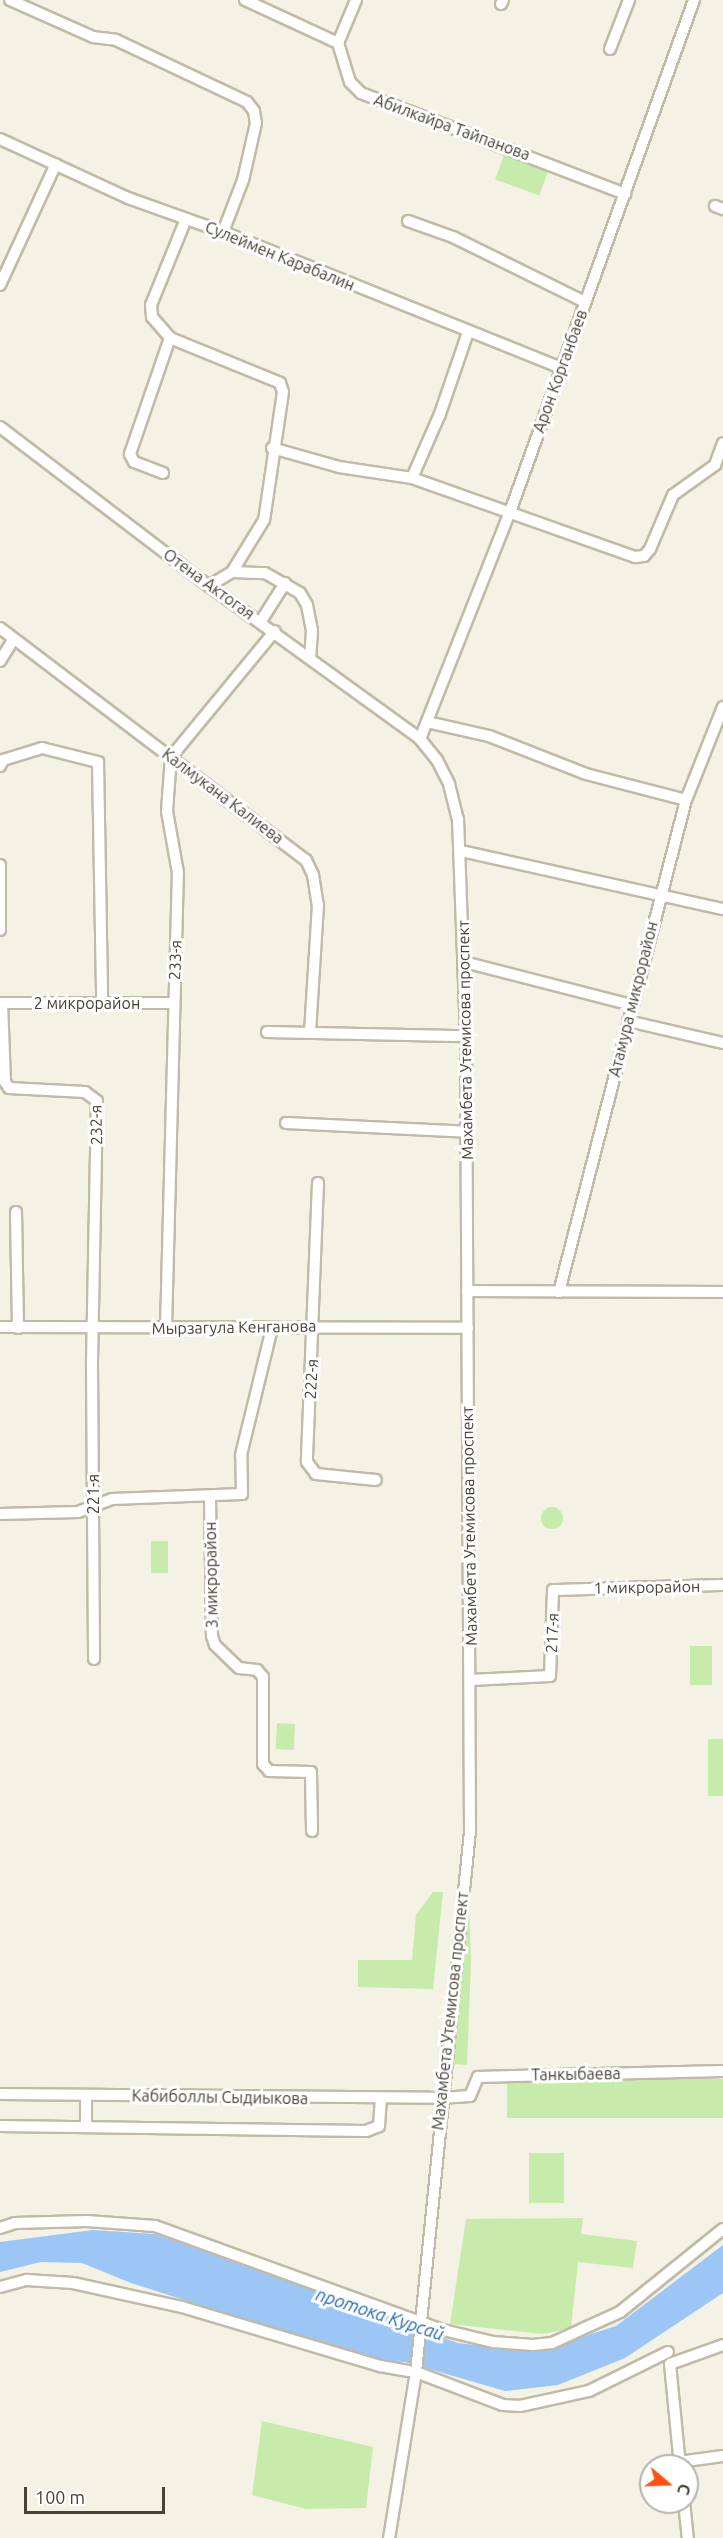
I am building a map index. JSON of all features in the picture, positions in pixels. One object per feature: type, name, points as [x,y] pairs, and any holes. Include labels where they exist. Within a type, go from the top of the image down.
[{"type":"street","points":[[10,0],[93,37],[116,40],[247,102],[254,111],[256,123],[243,180],[223,232]]},
{"type":"street","points":[[245,0],[338,43],[356,0]]},
{"type":"street","points":[[610,49],[629,0]]},
{"type":"street","name":"Арон Корганбаев","points":[[420,739],[510,512],[694,0]]},
{"type":"street","name":"Абилкайра Тайпанова","points":[[338,43],[350,82],[362,93],[625,194]]},
{"type":"street","name":"Сулеймен Карабалин","points":[[0,139],[186,219],[562,368]]},
{"type":"street","points":[[0,285],[56,165]]},
{"type":"street","points":[[186,219],[151,305],[152,317],[170,338],[280,383],[283,392],[272,447],[271,492],[264,520],[232,572]]},
{"type":"street","points":[[408,221],[453,237],[585,302]]},
{"type":"street","points":[[412,477],[440,414],[468,332]]},
{"type":"street","points":[[163,473],[134,462],[130,454],[170,338]]},
{"type":"street","name":"Отена Актогая","points":[[0,427],[209,586],[275,631],[420,739]]},
{"type":"street","points":[[272,447],[339,467],[412,477],[624,556],[644,556],[673,495],[715,465],[723,442]]},
{"type":"street","points":[[209,586],[232,572],[251,570],[285,583],[300,593],[308,605],[310,657]]},
{"type":"street","points":[[261,621],[285,583]]},
{"type":"street","name":"Калмукана Калиева","points":[[0,628],[306,860],[313,875],[318,905],[310,1032]]},
{"type":"street","points":[[171,757],[275,631]]},
{"type":"street","points":[[0,661],[14,639]]},
{"type":"street","name":"Атамура микрорайон","points":[[559,1292],[631,1005],[686,800],[722,708]]},
{"type":"street","points":[[428,722],[489,736],[586,774],[686,800]]},
{"type":"street","name":"Махамбета Утемисова проспект","points":[[389,2538],[421,2322],[441,2098],[470,1831],[467,1132],[461,851],[449,784],[420,739]]},
{"type":"street","points":[[1,761],[42,748],[98,762],[102,1003]]},
{"type":"street","name":"233-я","points":[[166,1328],[178,873],[167,811],[171,757]]},
{"type":"street","points":[[461,851],[723,909]]},
{"type":"street","points":[[0,865],[0,930]]},
{"type":"street","points":[[464,962],[631,1005]]},
{"type":"street","name":"2 микрорайон","points":[[1,1003],[174,1004]]},
{"type":"street","name":"232-я","points":[[1,1003],[5,1082],[9,1088],[85,1092],[98,1101],[93,1328]]},
{"type":"street","points":[[628,1021],[723,1043]]},
{"type":"street","points":[[267,1032],[466,1036]]},
{"type":"street","points":[[286,1124],[467,1132]]},
{"type":"street","name":"222-я","points":[[318,1183],[310,1470],[316,1474],[376,1480]]},
{"type":"street","points":[[16,1212],[18,1328]]},
{"type":"street","points":[[467,1291],[723,1292]]},
{"type":"street","name":"Мырзагула Кенганова","points":[[0,1328],[313,1326],[468,1328]]},
{"type":"street","name":"221-я","points":[[93,1328],[94,1659]]},
{"type":"street","points":[[0,1515],[93,1509],[112,1499],[242,1494],[241,1455],[272,1328]]},
{"type":"street","name":"3 микрорайон","points":[[210,1497],[212,1636],[215,1645],[239,1668],[257,1670],[263,1677],[262,1764],[269,1771],[311,1772],[312,1831]]},
{"type":"street","name":"1 микрорайон","points":[[553,1590],[723,1586]]},
{"type":"street","name":"217-я","points":[[471,1680],[550,1676],[553,1590]]},
{"type":"street","name":"Танкыбаева","points":[[441,2098],[470,2096],[478,2077],[723,2072]]},
{"type":"street","name":"Кабиболлы Сыдиыкова","points":[[0,2094],[441,2098]]},
{"type":"street","points":[[86,2095],[86,2127]]},
{"type":"street","points":[[0,2126],[366,2131],[379,2126],[381,2098]]},
{"type":"street","points":[[0,2228],[15,2223],[87,2221],[155,2226],[421,2322],[494,2342],[552,2343],[620,2312],[723,2229]]},
{"type":"street","points":[[0,2287],[27,2280],[73,2283],[234,2321],[380,2366],[412,2372],[503,2405],[520,2406],[589,2391],[668,2352]]},
{"type":"street","points":[[678,2454],[670,2364],[723,2344]]},
{"type":"street","points":[[699,2460],[723,2456]]},
{"type":"street","points":[[685,2514],[688,2538]]},
{"type":"green space","points":[[504,155],[548,171],[539,196],[495,179]]},
{"type":"green space","points":[[552,1507],[560,1510],[563,1518],[560,1526],[552,1529],[544,1526],[541,1518],[544,1510]]},
{"type":"green space","points":[[151,1541],[168,1541],[168,1573],[151,1573]]},
{"type":"green space","points":[[690,1646],[712,1646],[712,1685],[690,1685]]},
{"type":"green space","points":[[277,1723],[295,1724],[294,1750],[276,1749]]},
{"type":"green space","points":[[708,1739],[723,1739],[723,1796],[708,1796]]},
{"type":"green space","points":[[468,1872],[471,1962],[467,2065],[450,2064]]},
{"type":"green space","points":[[433,1892],[443,1892],[433,1989],[358,1987],[358,1960],[412,1960],[416,1915]]},
{"type":"green space","points":[[507,2079],[723,2079],[723,2118],[507,2118]]},
{"type":"green space","points":[[529,2153],[564,2153],[564,2203],[529,2203]]},
{"type":"green space","points":[[583,2218],[581,2234],[637,2241],[633,2268],[578,2262],[571,2328],[542,2334],[450,2324],[466,2219]]},
{"type":"green space","points":[[262,2421],[373,2447],[366,2508],[306,2509],[252,2495]]},
{"type":"water","points":[[93,2230],[155,2234],[458,2343],[535,2352],[616,2326],[723,2245],[723,2293],[625,2358],[558,2385],[505,2391],[405,2362],[381,2363],[131,2283],[82,2263],[41,2262],[0,2272],[0,2242]]},
{"type":"water label","name":"протока Курсай","points":[[380,2314]]}]
